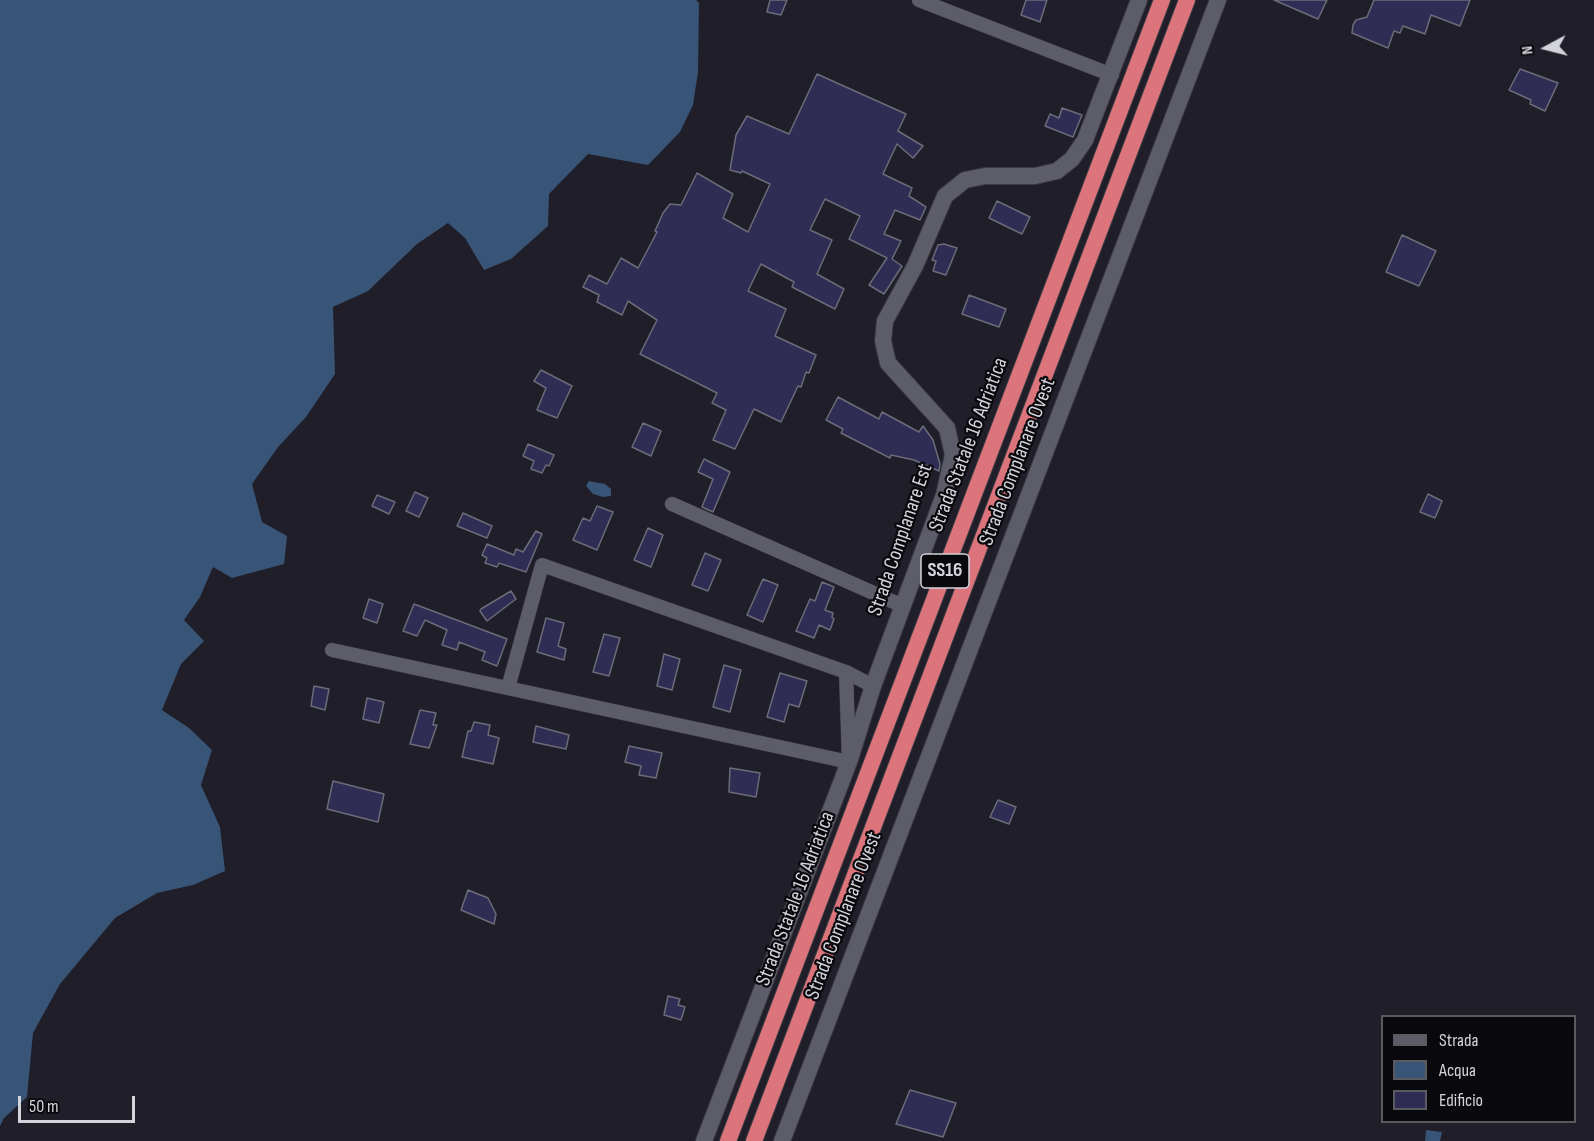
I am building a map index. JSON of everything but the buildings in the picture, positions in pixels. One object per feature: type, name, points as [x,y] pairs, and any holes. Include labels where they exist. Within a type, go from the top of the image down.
[{"type":"highway","name":"Strada Statale 16 Adriatica","points":[[728,1141],[1162,0]]},
{"type":"highway","name":"SS16","points":[[754,1141],[1187,0]]},
{"type":"street","points":[[919,0],[1112,75]]},
{"type":"street","name":"Strada Complanare Est","points":[[704,1141],[849,762],[873,686],[944,495],[953,455],[947,428],[888,363],[883,340],[885,321],[915,266],[945,196],[965,180],[1035,176],[1057,171],[1072,159],[1085,140],[1139,0]]},
{"type":"street","name":"Strada Complanare Ovest","points":[[782,1141],[1218,0]]},
{"type":"street","points":[[672,504],[903,606]]},
{"type":"street","points":[[508,688],[542,565],[846,672],[873,686]]},
{"type":"street","points":[[332,650],[849,762],[846,672]]},
{"type":"water","points":[[0,0],[696,0],[699,3],[698,72],[693,105],[680,132],[648,165],[588,154],[549,194],[548,226],[511,259],[484,270],[465,238],[448,223],[417,244],[368,291],[333,307],[335,374],[306,417],[278,447],[252,484],[262,522],[287,536],[284,564],[232,578],[213,567],[200,597],[184,620],[204,641],[181,664],[162,710],[189,728],[212,750],[201,785],[220,827],[225,871],[193,885],[157,893],[115,918],[60,984],[33,1033],[27,1097],[4,1118],[0,1126]]},
{"type":"water","points":[[589,481],[605,484],[611,489],[611,496],[603,497],[593,494],[586,486]]},
{"type":"water","points":[[1426,1130],[1442,1132],[1440,1141],[1425,1141]]}]
